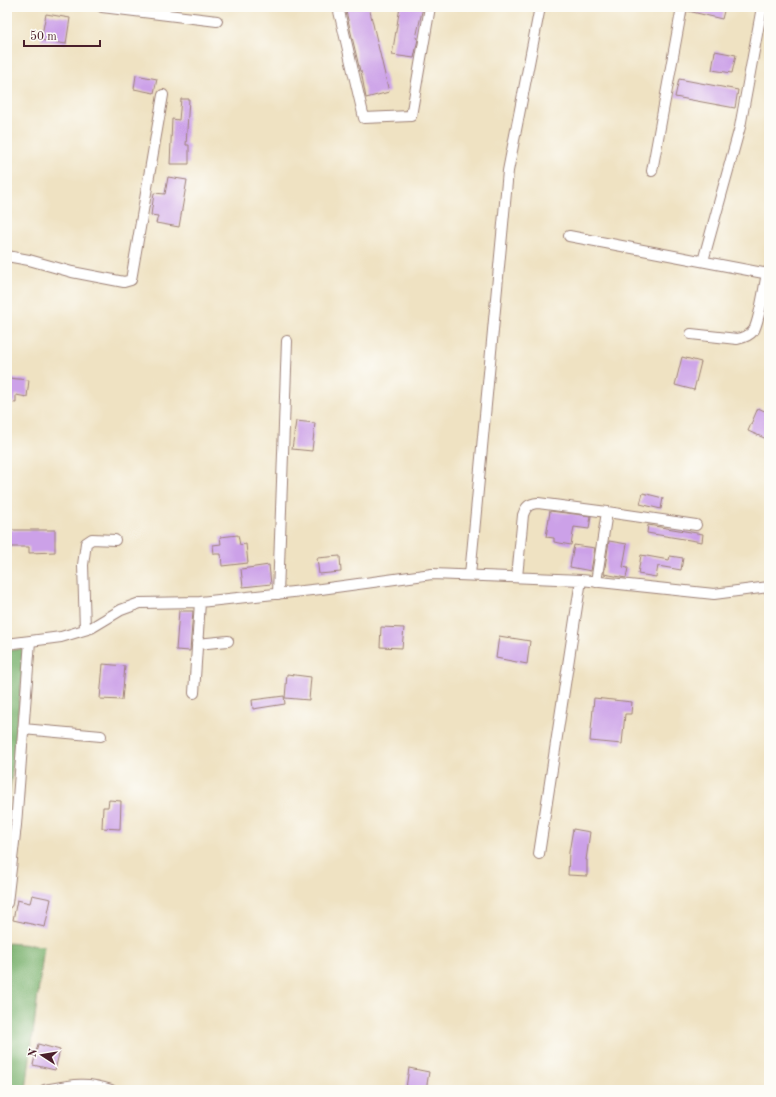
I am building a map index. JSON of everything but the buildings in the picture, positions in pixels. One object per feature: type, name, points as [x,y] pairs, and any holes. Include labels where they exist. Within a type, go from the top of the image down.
[{"type":"street","points":[[102,7],[216,20]]},
{"type":"street","points":[[338,7],[364,118],[410,116],[430,7]]},
{"type":"street","points":[[470,575],[508,172],[540,7]]},
{"type":"street","points":[[652,171],[682,7]]},
{"type":"street","points":[[703,261],[740,127],[762,7]]},
{"type":"street","points":[[7,256],[29,260],[72,272],[124,282],[131,280],[163,95]]},
{"type":"street","points":[[569,236],[768,274],[757,322],[753,331],[738,339],[690,334]]},
{"type":"street","points":[[278,594],[287,341]]},
{"type":"street","points":[[517,577],[523,515],[525,508],[530,504],[538,503],[696,525]]},
{"type":"street","points":[[596,582],[607,512]]},
{"type":"street","points":[[84,629],[83,565],[86,543],[92,539],[115,540]]},
{"type":"street","points":[[7,644],[61,637],[91,628],[121,610],[140,603],[200,602],[321,589],[432,574],[581,580],[714,594],[769,587]]},
{"type":"street","points":[[539,854],[581,580]]},
{"type":"street","points":[[194,693],[200,602]]},
{"type":"street","points":[[7,903],[16,825],[30,641]]},
{"type":"street","points":[[197,644],[228,641]]},
{"type":"street","points":[[24,729],[101,736]]},
{"type":"street","points":[[45,1090],[65,1085],[86,1084],[111,1090]]},
{"type":"green space","points":[[25,648],[7,819],[7,651]]},
{"type":"green space","points":[[7,943],[44,946],[26,1090],[7,1090]]}]
